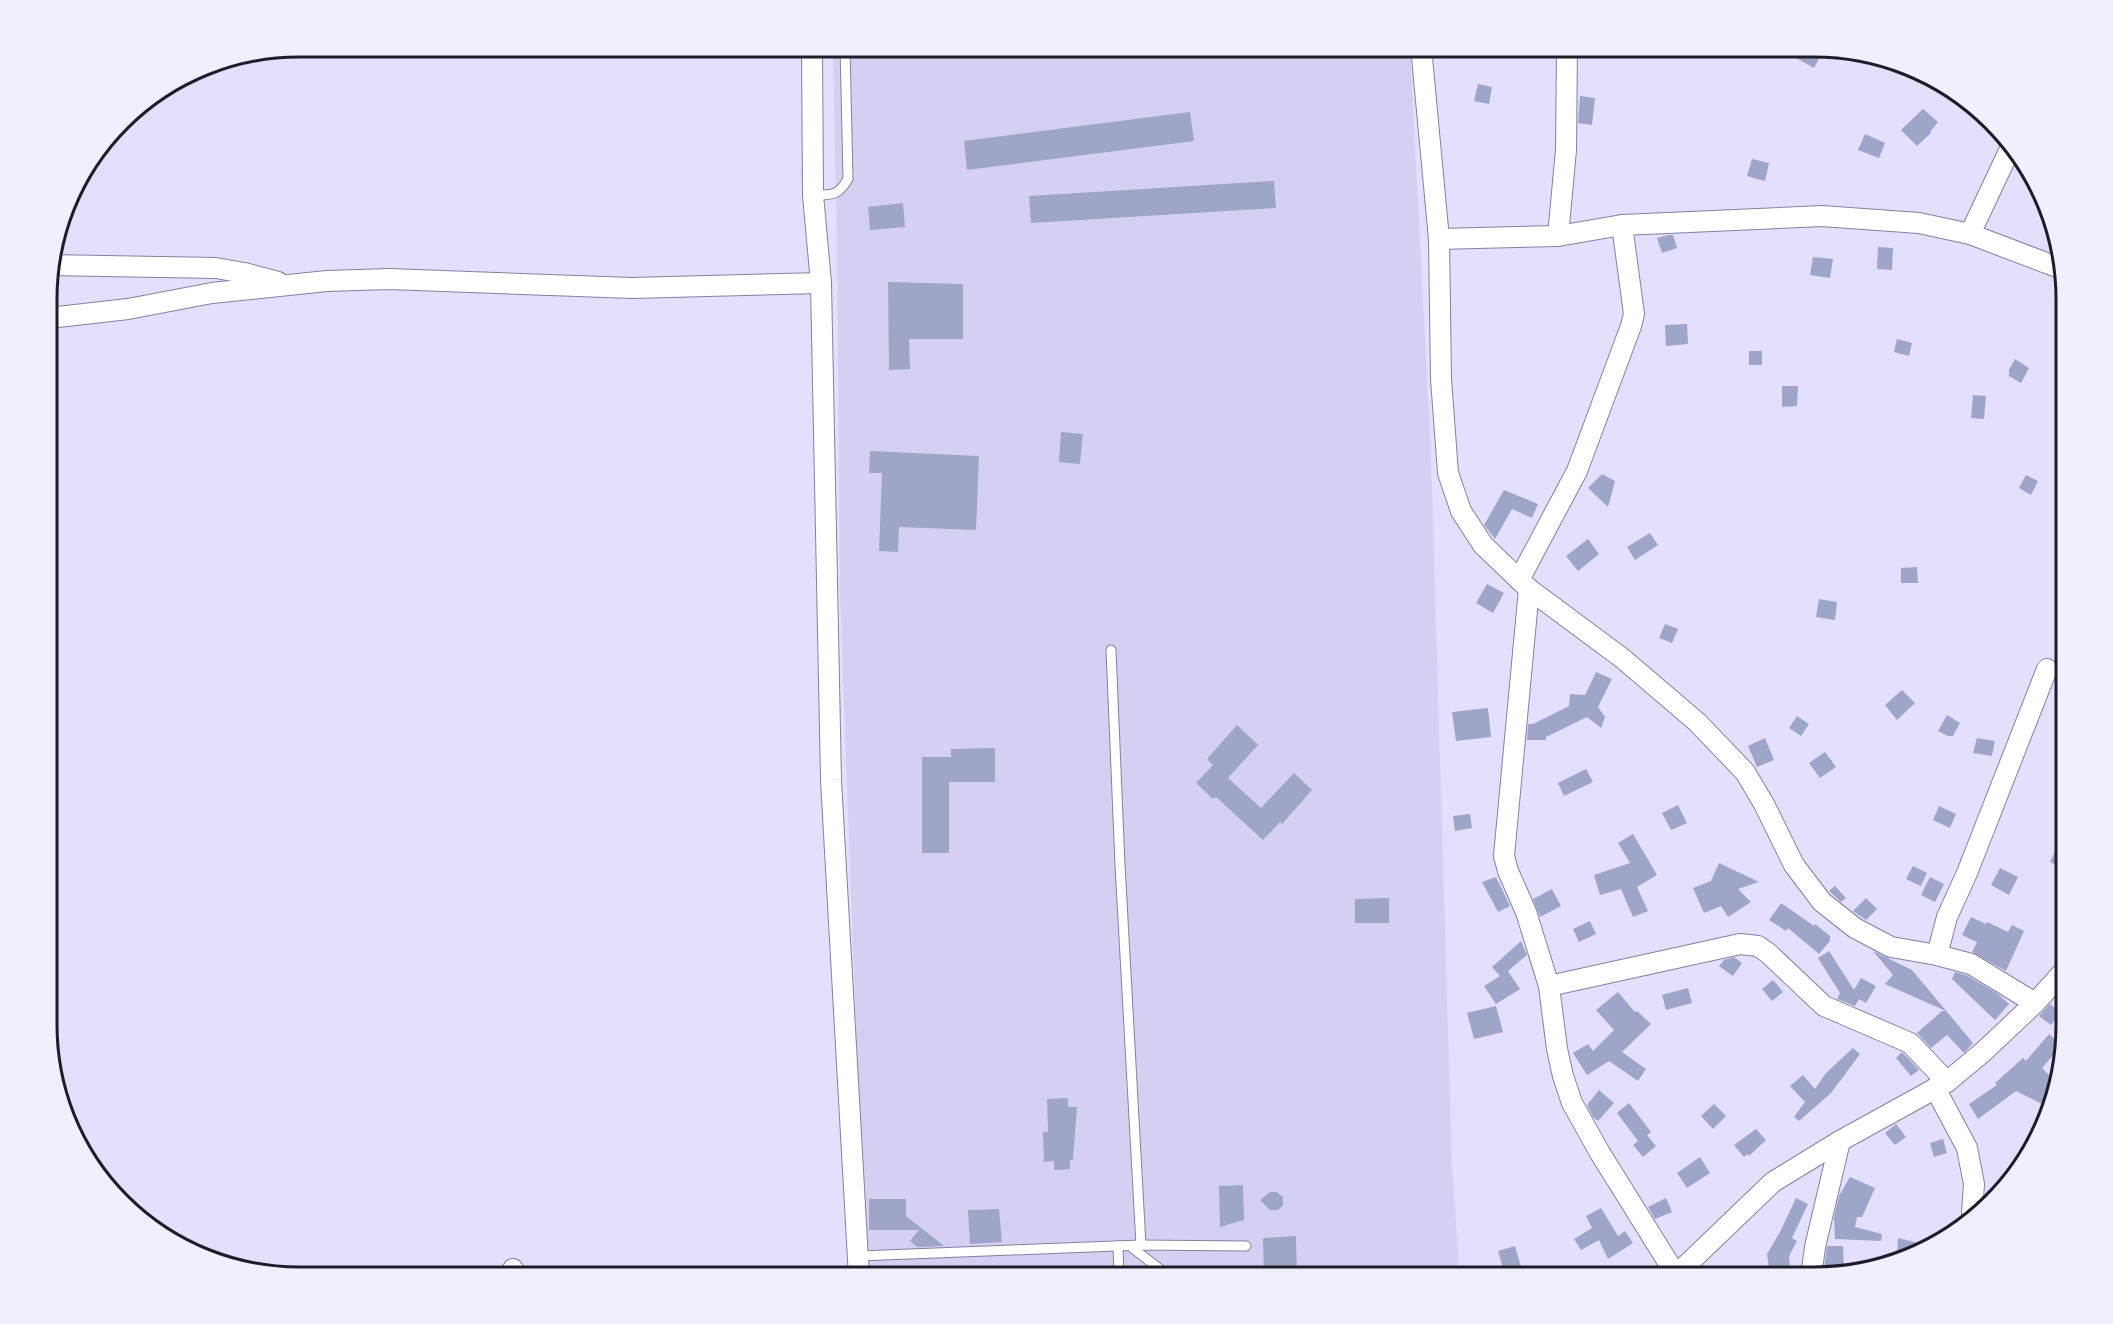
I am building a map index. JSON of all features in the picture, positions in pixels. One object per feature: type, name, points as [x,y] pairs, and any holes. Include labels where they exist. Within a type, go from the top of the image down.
[{"type":"street","points":[[812,57],[813,195],[821,283],[831,780],[859,1267]]},
{"type":"street","points":[[1423,57],[1439,239],[1441,379],[1448,473],[1461,511],[1483,545],[1524,584],[1622,658],[1697,722],[1744,772],[1764,804],[1794,865],[1822,902],[1855,927],[1892,947],[1971,964],[2035,1003]]},
{"type":"street","points":[[1558,236],[1566,150],[1566,57]]},
{"type":"street","points":[[1970,234],[2008,154]]},
{"type":"street","points":[[1439,239],[1558,236],[1622,225],[1822,216],[1919,223],[1970,234],[2054,266]]},
{"type":"street","points":[[1622,225],[1634,314],[1631,326],[1577,471],[1524,584],[1504,856],[1526,912],[1548,986],[1559,1058],[1572,1103],[1670,1267]]},
{"type":"street","points":[[59,265],[216,268],[286,285]]},
{"type":"street","points":[[57,317],[128,309],[212,293],[327,281],[388,279],[632,288],[821,283]]},
{"type":"street","points":[[1937,955],[1947,917],[1967,873],[2047,669]]},
{"type":"street","points":[[1548,986],[1740,944],[1758,946],[1824,1006],[1910,1043],[1941,1085],[1967,1148],[1974,1184],[1972,1208]]},
{"type":"street","points":[[1684,1267],[1773,1182],[1840,1141],[1941,1085],[1983,1052],[2056,980]]},
{"type":"street","points":[[1812,1267],[1840,1141]]},
{"type":"lane","points":[[813,195],[831,195],[839,192],[848,179],[845,57]]},
{"type":"lane","points":[[1111,650],[1141,1245]]},
{"type":"lane","points":[[859,1256],[1141,1245],[1246,1246]]},
{"type":"lane","points":[[1118,1246],[1119,1267]]},
{"type":"lane","points":[[1130,1246],[1157,1267]]},
{"type":"shaded area","points":[[833,57],[1411,57],[1431,455],[1452,1168],[1459,1267],[865,1267],[840,596]]},
{"type":"building","points":[[1794,57],[1820,57],[1814,68]]},
{"type":"building","points":[[1478,84],[1492,87],[1489,104],[1474,101]]},
{"type":"building","points":[[1580,96],[1595,98],[1592,125],[1578,123]]},
{"type":"building","points":[[1923,109],[1938,122],[1931,133],[1917,146],[1901,130]]},
{"type":"building","points":[[1190,112],[1194,141],[967,170],[964,141]]},
{"type":"building","points":[[1865,134],[1885,143],[1879,158],[1858,150]]},
{"type":"building","points":[[1752,159],[1769,163],[1765,181],[1747,176]]},
{"type":"building","points":[[1274,181],[1276,208],[1031,223],[1029,196]]},
{"type":"building","points":[[903,203],[905,227],[870,230],[868,207]]},
{"type":"building","points":[[1673,235],[1677,248],[1662,253],[1657,238]]},
{"type":"building","points":[[1878,247],[1893,248],[1892,270],[1877,269]]},
{"type":"building","points":[[1813,257],[1833,259],[1830,278],[1810,275]]},
{"type":"building","points":[[888,282],[963,284],[963,339],[909,339],[910,369],[889,370]]},
{"type":"building","points":[[1687,324],[1688,344],[1666,346],[1665,325]]},
{"type":"building","points":[[1897,339],[1912,343],[1909,356],[1894,352]]},
{"type":"building","points":[[1749,351],[1762,351],[1762,365],[1749,365]]},
{"type":"building","points":[[2015,359],[2029,368],[2021,383],[2009,376],[2009,370]]},
{"type":"building","points":[[1782,386],[1798,386],[1797,406],[1782,407]]},
{"type":"building","points":[[1973,395],[1986,396],[1984,419],[1971,418]]},
{"type":"building","points":[[1061,432],[1083,434],[1080,464],[1059,462]]},
{"type":"building","points":[[870,451],[979,456],[976,530],[899,527],[898,552],[879,551],[882,473],[869,473]]},
{"type":"building","points":[[1602,474],[1615,481],[1608,507],[1588,488]]},
{"type":"building","points":[[2026,475],[2038,481],[2031,495],[2019,488]]},
{"type":"building","points":[[1504,490],[1538,504],[1532,518],[1512,509],[1495,539],[1484,525]]},
{"type":"building","points":[[1650,533],[1658,545],[1635,560],[1627,547]]},
{"type":"building","points":[[1588,539],[1599,554],[1578,571],[1566,556]]},
{"type":"building","points":[[1917,567],[1918,583],[1901,583],[1901,568]]},
{"type":"building","points":[[1487,584],[1504,593],[1493,613],[1476,603]]},
{"type":"building","points":[[1819,599],[1837,602],[1835,620],[1816,617]]},
{"type":"building","points":[[1665,624],[1678,629],[1672,643],[1659,638]]},
{"type":"building","points":[[1596,672],[1612,679],[1598,707],[1605,717],[1601,728],[1587,717],[1546,737],[1546,740],[1527,740],[1528,724],[1533,724],[1569,706],[1570,694],[1585,695]]},
{"type":"building","points":[[1902,690],[1915,703],[1897,720],[1885,705]]},
{"type":"building","points":[[1488,708],[1491,737],[1456,741],[1452,712]]},
{"type":"building","points":[[1947,715],[1960,723],[1953,736],[1938,731]]},
{"type":"building","points":[[1797,716],[1809,724],[1801,736],[1789,728]]},
{"type":"building","points":[[1237,725],[1258,745],[1228,778],[1261,808],[1294,773],[1312,790],[1282,824],[1280,822],[1263,840],[1216,797],[1213,799],[1196,783],[1213,765],[1207,759]]},
{"type":"building","points":[[1765,738],[1774,760],[1757,767],[1748,746]]},
{"type":"building","points":[[1977,738],[1995,741],[1992,756],[1973,753]]},
{"type":"building","points":[[995,748],[995,782],[949,782],[949,853],[922,853],[922,757],[951,757],[951,749]]},
{"type":"building","points":[[1825,752],[1836,767],[1820,778],[1809,763]]},
{"type":"building","points":[[1586,769],[1593,782],[1564,796],[1558,783]]},
{"type":"building","points":[[1678,805],[1687,823],[1671,830],[1662,813]]},
{"type":"building","points":[[1939,806],[1956,814],[1950,828],[1933,820]]},
{"type":"building","points":[[1470,814],[1472,828],[1455,831],[1453,816]]},
{"type":"building","points":[[1633,834],[1657,875],[1637,887],[1648,911],[1633,917],[1621,889],[1600,895],[1594,875],[1630,863],[1618,843]]},
{"type":"building","points":[[2056,850],[2056,865],[2050,862]]},
{"type":"building","points":[[1719,863],[1759,882],[1738,889],[1751,902],[1728,917],[1721,906],[1704,913],[1693,888],[1711,881]]},
{"type":"building","points":[[1913,866],[1927,873],[1921,886],[1906,879]]},
{"type":"building","points":[[2000,868],[2018,877],[2009,895],[1991,885]]},
{"type":"building","points":[[1496,877],[1510,906],[1498,912],[1482,882]]},
{"type":"building","points":[[1930,877],[1944,884],[1935,902],[1921,895]]},
{"type":"building","points":[[1835,886],[1846,898],[1841,902],[1829,891]]},
{"type":"building","points":[[1552,889],[1561,906],[1540,917],[1533,899]]},
{"type":"building","points":[[1389,898],[1389,923],[1355,923],[1355,899]]},
{"type":"building","points":[[1866,898],[1877,909],[1866,920],[1853,911]]},
{"type":"building","points":[[1781,903],[1830,936],[1830,941],[1819,954],[1788,928],[1786,931],[1769,920]]},
{"type":"building","points":[[1971,917],[2008,932],[2012,925],[2024,931],[2006,971],[1972,952],[1977,942],[1962,935]]},
{"type":"building","points":[[1590,921],[1596,934],[1579,942],[1573,929]]},
{"type":"building","points":[[1521,941],[1527,955],[1508,971],[1520,989],[1496,1004],[1484,986],[1500,976],[1492,967]]},
{"type":"building","points":[[1829,951],[1854,990],[1861,978],[1876,986],[1866,1003],[1859,999],[1855,1006],[1837,999],[1840,993],[1818,958]]},
{"type":"building","points":[[1873,951],[1912,970],[1973,1043],[1964,1053],[1947,1035],[1931,1048],[1917,1033],[1942,1011],[1946,1011],[1885,984],[1893,975]]},
{"type":"building","points":[[1734,957],[1742,963],[1733,976],[1719,966],[1724,960]]},
{"type":"building","points":[[1955,972],[1966,975],[1998,994],[2009,1004],[1995,1020],[1952,979]]},
{"type":"building","points":[[1773,980],[1783,992],[1772,1001],[1762,989]]},
{"type":"building","points":[[1688,988],[1692,1003],[1666,1010],[1662,995]]},
{"type":"building","points":[[1618,992],[1635,1012],[1637,1011],[1651,1024],[1622,1052],[1646,1069],[1638,1081],[1609,1061],[1587,1075],[1573,1053],[1588,1044],[1593,1051],[1614,1030],[1596,1010]]},
{"type":"building","points":[[2050,1004],[2056,1009],[2056,1019],[2051,1025],[2039,1016]]},
{"type":"building","points":[[1496,1006],[1503,1032],[1474,1039],[1467,1013]]},
{"type":"building","points":[[2049,1034],[2055,1039],[2054,1054],[2042,1068],[2050,1076],[2043,1104],[2016,1091],[1978,1119],[1969,1104],[1997,1085],[1995,1083],[2023,1058],[2026,1061]]},
{"type":"building","points":[[1853,1048],[1860,1054],[1831,1093],[1799,1121],[1794,1117],[1805,1102],[1790,1086],[1803,1075],[1815,1089],[1826,1073]]},
{"type":"building","points":[[1902,1052],[1919,1070],[1911,1076],[1896,1058]]},
{"type":"building","points":[[1599,1090],[1614,1103],[1598,1121],[1593,1117],[1587,1105]]},
{"type":"building","points":[[1068,1098],[1068,1107],[1077,1107],[1073,1160],[1070,1160],[1070,1169],[1054,1170],[1054,1161],[1044,1162],[1043,1132],[1048,1132],[1047,1099]]},
{"type":"building","points":[[1629,1103],[1651,1132],[1647,1135],[1656,1146],[1643,1157],[1633,1145],[1638,1141],[1617,1113]]},
{"type":"building","points":[[1714,1104],[1726,1116],[1713,1129],[1701,1116]]},
{"type":"building","points":[[1896,1124],[1906,1137],[1895,1145],[1885,1133]]},
{"type":"building","points":[[1756,1129],[1766,1140],[1749,1156],[1748,1154],[1744,1157],[1734,1145]]},
{"type":"building","points":[[1943,1139],[1947,1153],[1934,1157],[1930,1143]]},
{"type":"building","points":[[1700,1157],[1710,1173],[1687,1188],[1677,1173]]},
{"type":"building","points":[[1850,1177],[1875,1188],[1862,1217],[1857,1217],[1855,1227],[1882,1234],[1881,1241],[1835,1239],[1834,1217],[1839,1196]]},
{"type":"building","points":[[1243,1185],[1244,1220],[1220,1227],[1219,1186]]},
{"type":"building","points":[[1270,1192],[1277,1192],[1283,1197],[1283,1205],[1278,1210],[1270,1210],[1260,1200]]},
{"type":"building","points":[[1666,1198],[1672,1212],[1655,1219],[1648,1207]]},
{"type":"building","points":[[1796,1198],[1808,1204],[1792,1238],[1797,1241],[1789,1256],[1790,1267],[1769,1267],[1767,1254]]},
{"type":"building","points":[[869,1199],[906,1199],[906,1216],[944,1246],[917,1247],[910,1241],[919,1230],[869,1230]]},
{"type":"building","points":[[1601,1208],[1618,1236],[1625,1231],[1633,1243],[1608,1259],[1599,1240],[1581,1250],[1574,1239],[1592,1228],[1586,1216]]},
{"type":"building","points":[[999,1209],[1002,1242],[970,1244],[968,1210]]},
{"type":"building","points":[[1296,1236],[1297,1267],[1264,1267],[1263,1238]]},
{"type":"building","points":[[1898,1238],[1919,1243],[1907,1249],[1897,1252]]},
{"type":"building","points":[[1515,1246],[1521,1267],[1503,1267],[1498,1251]]},
{"type":"building","points":[[1827,1246],[1843,1246],[1844,1265],[1824,1266]]}]
